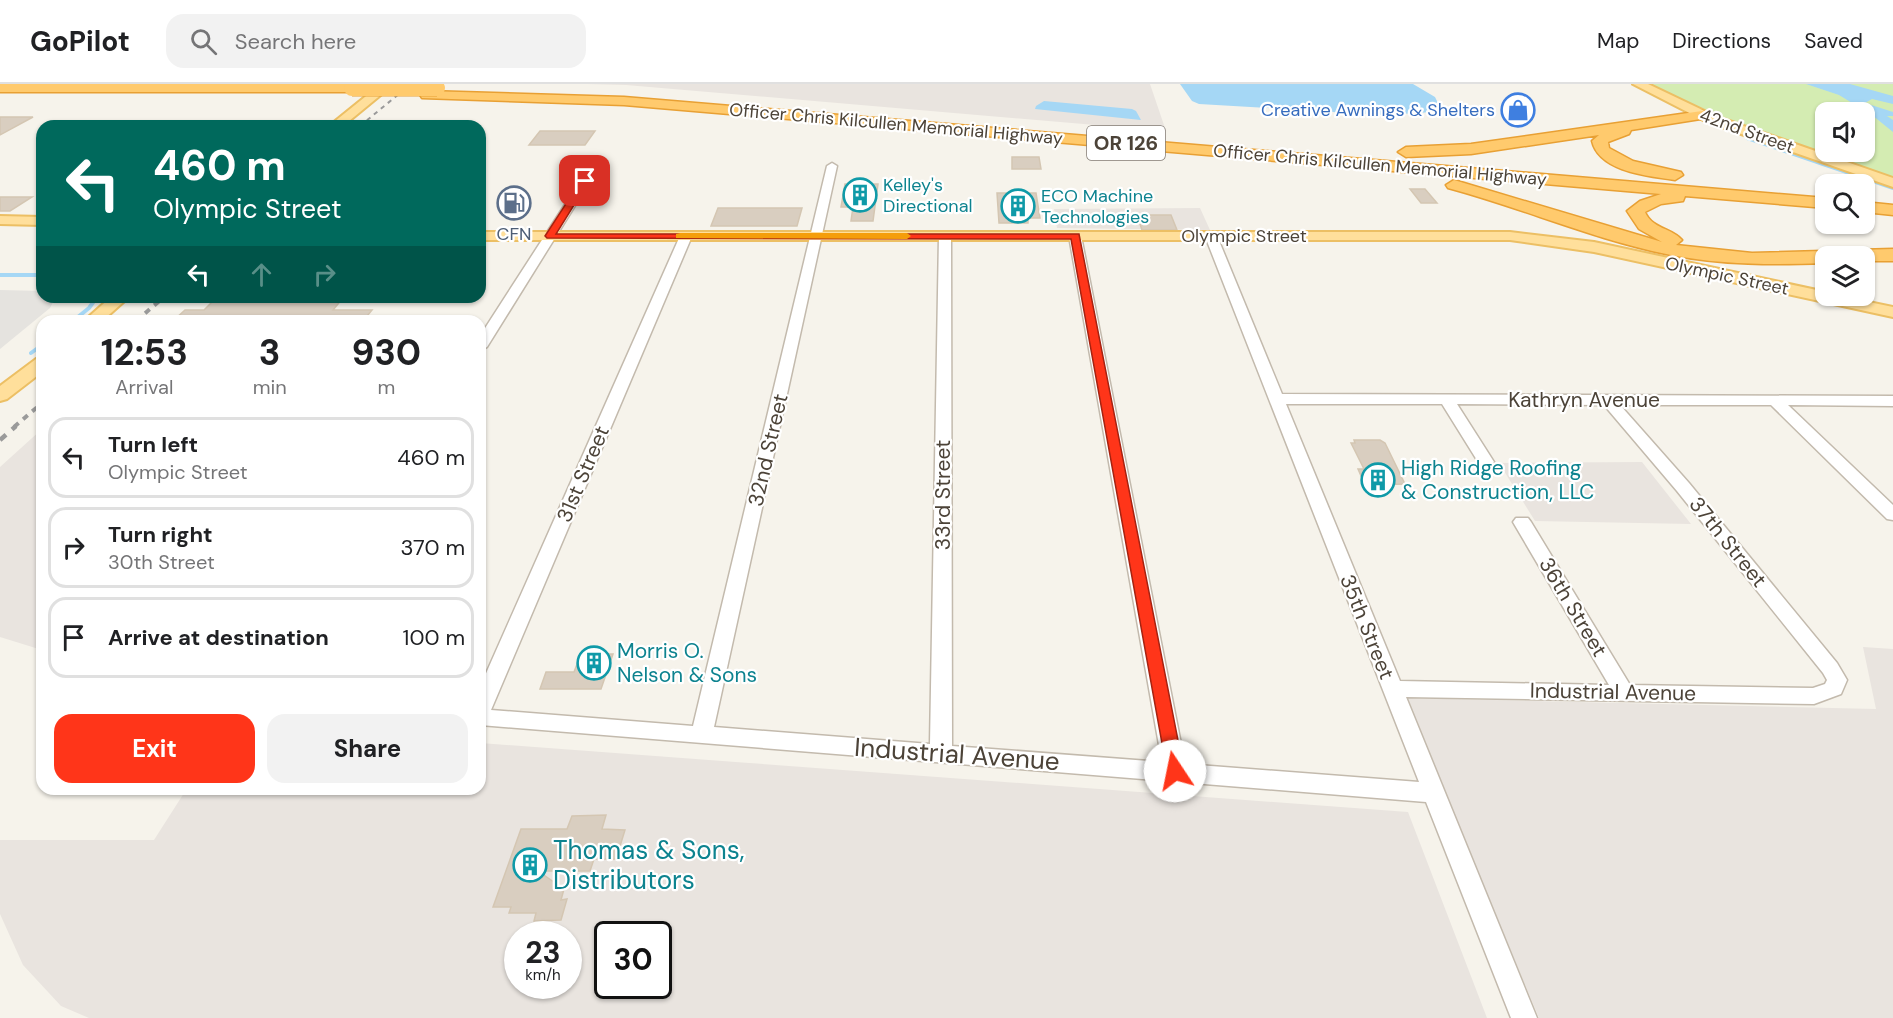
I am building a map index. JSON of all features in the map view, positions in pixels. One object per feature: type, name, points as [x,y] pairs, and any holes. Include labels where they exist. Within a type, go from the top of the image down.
[{"type":"highway","name":"Officer Chris Kilcullen Memorial Highway","points":[[0,88],[348,92]]},
{"type":"highway","name":"Officer Chris Kilcullen Memorial Highway","points":[[0,94],[348,92],[638,94],[1815,193]]},
{"type":"highway","name":"Officer Chris Kilcullen Memorial Highway","points":[[432,92],[624,101],[1815,204]]},
{"type":"highway","points":[[1166,139],[1391,152],[1444,151],[1707,117]]},
{"type":"highway","points":[[1707,117],[1615,133],[1605,137],[1600,141],[1600,145],[1608,155],[1618,161],[1650,171],[1815,193]]},
{"type":"highway","points":[[1197,149],[1383,171],[1426,179],[1487,193],[1595,228],[1670,249],[1742,258],[1893,255]]},
{"type":"highway","points":[[1798,257],[1718,251],[1689,245],[1645,226],[1637,217],[1636,211],[1646,203],[1661,198],[1681,197],[1815,204]]},
{"type":"highway","points":[[1875,198],[1893,200]]},
{"type":"highway","points":[[1875,209],[1893,210]]},
{"type":"main road","points":[[343,120],[388,84]]},
{"type":"main road","name":"42nd Street","points":[[1639,84],[1707,117],[1893,183]]},
{"type":"main road","points":[[0,220],[36,221]]},
{"type":"main road","name":"Olympic Street","points":[[486,236],[1489,236],[1553,240],[1893,312]]},
{"type":"main road","points":[[99,315],[114,303]]},
{"type":"main road","points":[[0,395],[36,368]]},
{"type":"street","points":[[486,337],[596,164]]},
{"type":"street","name":"32nd Street","points":[[702,735],[832,165]]},
{"type":"street","name":"31st Street","points":[[486,697],[686,236]]},
{"type":"street","name":"33rd Street","points":[[941,753],[945,236]]},
{"type":"street","points":[[1076,236],[1175,771]]},
{"type":"street","name":"35th Street","points":[[1211,236],[1524,1018]]},
{"type":"street","name":"Kathryn Avenue","points":[[1275,399],[1893,401]]},
{"type":"street","points":[[1446,399],[1486,462]]},
{"type":"street","name":"37th Street","points":[[1608,400],[1683,487],[1830,668],[1837,680],[1834,689]]},
{"type":"street","points":[[1775,401],[1893,515]]},
{"type":"street","name":"36th Street","points":[[1522,522],[1624,692]]},
{"type":"street","name":"Industrial Avenue","points":[[1392,689],[1814,696],[1834,689]]},
{"type":"street","name":"Industrial Avenue","points":[[486,717],[1434,793]]},
{"type":"shaded area","points":[[587,84],[1150,84],[1166,131],[626,85]]},
{"type":"shaded area","points":[[1200,208],[1210,230],[1057,228],[1054,209]]},
{"type":"shaded area","points":[[0,290],[36,291],[36,303],[52,303],[50,308],[41,315],[36,315],[36,319],[0,349]]},
{"type":"shaded area","points":[[36,434],[36,648],[0,637],[0,467]]},
{"type":"shaded area","points":[[1642,462],[1691,524],[1535,521],[1499,463]]},
{"type":"shaded area","points":[[1863,647],[1893,649],[1893,1018],[1539,1018],[1405,698],[1876,709]]},
{"type":"shaded area","points":[[486,743],[1408,812],[1487,1018],[89,1018],[61,1006],[23,965],[0,914],[0,840],[154,840],[183,795],[486,795]]},
{"type":"green space","points":[[1646,84],[1893,84],[1893,178],[1847,162],[1875,162],[1875,102],[1815,102],[1815,151],[1711,115]]},
{"type":"water","points":[[1180,84],[1413,84],[1435,97],[1440,107],[1434,112],[1383,115],[1199,104],[1192,101]]},
{"type":"water","points":[[1806,84],[1850,84],[1893,96],[1893,104],[1872,99],[1867,102],[1851,102],[1839,95]]},
{"type":"water","points":[[1044,101],[1132,109],[1136,111],[1141,120],[1035,109]]},
{"type":"water","points":[[1875,106],[1893,112],[1893,116],[1887,116],[1893,120],[1893,132],[1875,117]]},
{"type":"building","points":[[0,117],[33,117],[0,135]]},
{"type":"building","points":[[540,131],[595,131],[585,145],[529,145]]},
{"type":"building","points":[[1012,157],[1039,157],[1041,169],[1012,169]]},
{"type":"building","name":"Kelley's Directional","points":[[845,184],[878,184],[873,221],[851,221],[853,207],[841,207]]},
{"type":"building","points":[[1410,189],[1425,189],[1437,203],[1421,203]]},
{"type":"building","name":"ECO Machine Technologies","points":[[997,193],[1036,193],[1040,218],[1028,218],[1028,223],[999,223]]},
{"type":"building","points":[[0,197],[32,197],[10,211],[0,211]]},
{"type":"building","points":[[718,208],[802,208],[797,226],[711,226]]},
{"type":"building","points":[[1137,215],[1171,215],[1177,230],[1142,230]]},
{"type":"building","points":[[211,303],[339,303],[333,310],[372,310],[368,315],[180,315],[185,310],[204,310]]},
{"type":"building","points":[[1354,440],[1380,440],[1385,443],[1405,484],[1365,485],[1358,469],[1364,469],[1351,443],[1355,443]]},
{"type":"building","name":"Morris O. Nelson & Sons","points":[[581,654],[613,654],[601,689],[540,689],[546,672],[574,672]]},
{"type":"building","name":"Thomas & Sons, Distributors","points":[[606,815],[602,829],[625,830],[616,859],[594,859],[590,871],[538,871],[564,889],[561,900],[567,899],[561,920],[534,921],[536,913],[509,913],[511,907],[493,907],[521,829],[567,829],[572,816]]},
{"type":"waterway","points":[[1747,139],[1893,189]]},
{"type":"waterway","points":[[0,275],[36,275]]},
{"type":"waterway","points":[[80,315],[93,303]]},
{"type":"waterway","points":[[31,353],[36,349]]},
{"type":"railway","points":[[367,120],[411,84]]},
{"type":"railway","points":[[143,315],[157,303]]},
{"type":"railway","points":[[14,427],[36,408]]},
{"type":"railway","points":[[0,440],[16,426]]},
{"type":"slow traffic","points":[[680,236],[907,236]]},
{"type":"place","name":"Creative Awnings & Shelters","points":[[1518,110]]},
{"type":"place","name":"Kelley's Directional","points":[[860,195]]},
{"type":"place","name":"CFN","points":[[514,203]]},
{"type":"place","name":"ECO Machine Technologies","points":[[1018,206]]},
{"type":"place","name":"High Ridge Roofing & Construction, LLC","points":[[1378,480]]},
{"type":"place","name":"Morris O. Nelson & Sons","points":[[594,663]]},
{"type":"place","name":"Thomas & Sons, Distributors","points":[[530,865]]},
{"type":"route","points":[[585,181],[550,236],[1076,236],[1175,771]]}]
